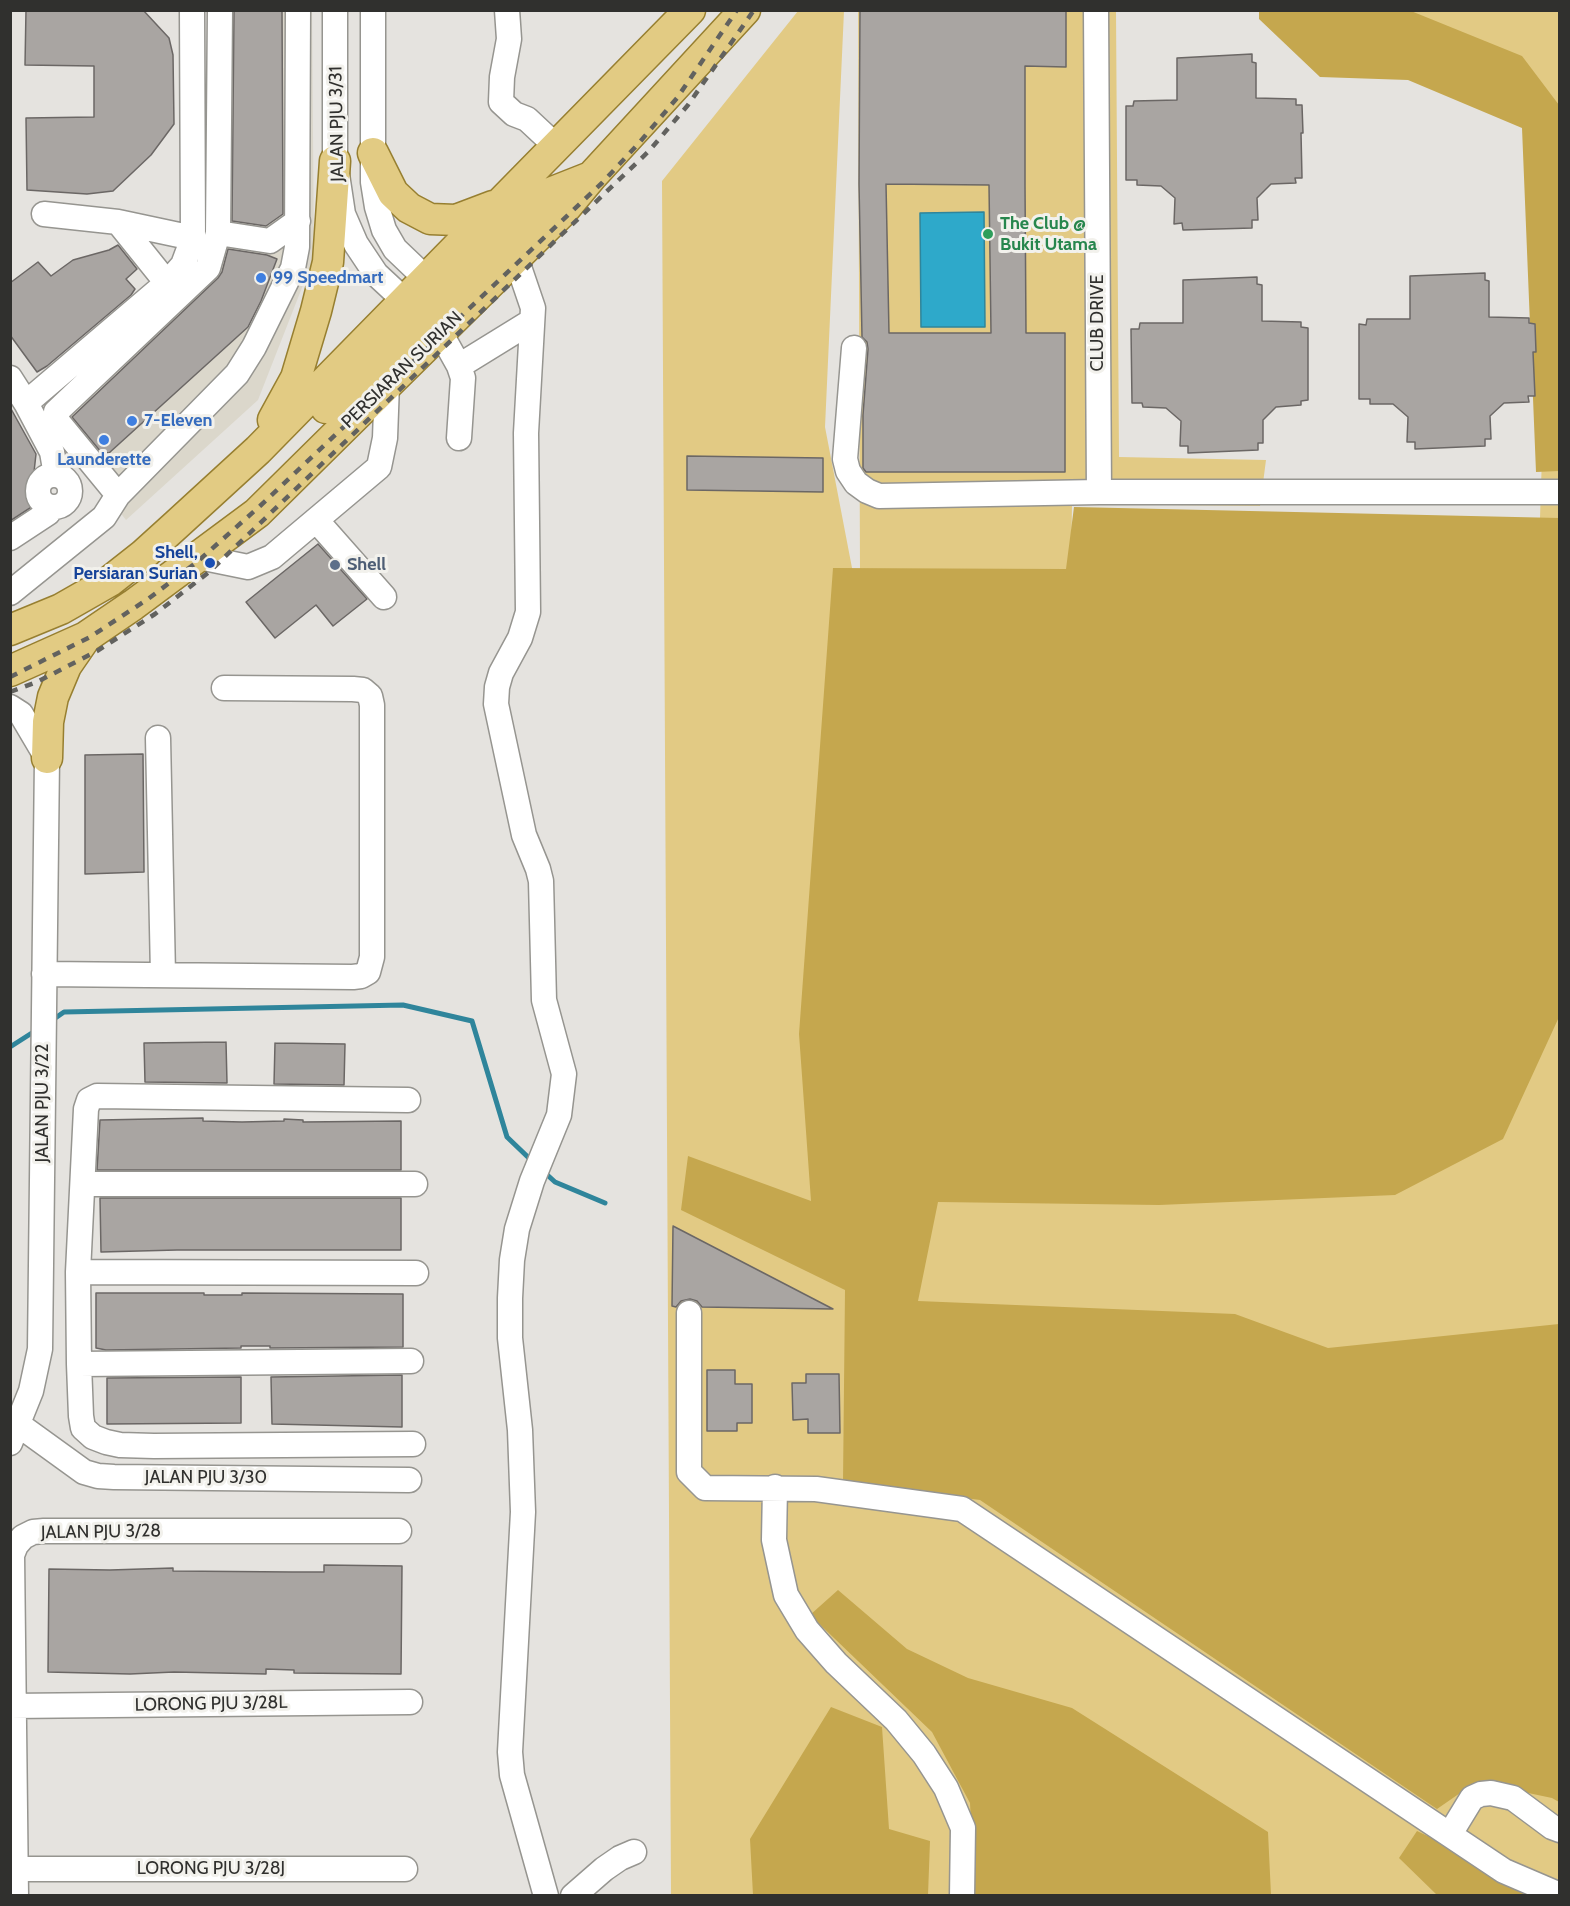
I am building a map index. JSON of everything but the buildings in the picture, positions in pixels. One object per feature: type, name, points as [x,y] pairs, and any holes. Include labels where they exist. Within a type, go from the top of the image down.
[{"type":"main road","points":[[10,662],[24,649],[122,593],[187,542],[422,317],[435,287],[501,203],[690,10]]},
{"type":"main road","name":"PERSIARAN SURIAN","points":[[10,630],[61,609],[110,581],[143,555],[258,450],[422,317],[516,258],[563,211],[745,10]]},
{"type":"main road","points":[[373,153],[393,193],[409,208],[430,219],[456,220],[501,203]]},
{"type":"main road","points":[[258,450],[296,378],[316,312],[328,262],[335,160]]},
{"type":"main road","points":[[435,287],[550,193],[593,176]]},
{"type":"main road","name":"PERSIARAN SURIAN","points":[[10,670],[86,637],[134,605],[257,513],[387,384],[422,317]]},
{"type":"main road","points":[[47,758],[48,722],[53,697],[66,666],[86,637]]},
{"type":"street","points":[[26,403],[167,283],[183,266],[193,238],[192,10]]},
{"type":"street","points":[[118,495],[58,422],[56,412],[208,268],[218,233],[220,10]]},
{"type":"street","points":[[10,592],[104,517],[118,495],[237,374],[254,347],[293,268],[297,247],[298,10]]},
{"type":"street","name":"JALAN PJU 3/31","points":[[335,10],[335,160],[343,214],[356,244],[376,274],[422,317],[461,366]]},
{"type":"street","name":"JALAN PJU 3/31","points":[[372,10],[373,182],[376,207],[384,230],[395,249],[435,287]]},
{"type":"street","points":[[507,10],[509,39],[502,77],[501,102],[514,114],[527,119],[557,147]]},
{"type":"street","name":"CLUB DRIVE","points":[[1096,10],[1099,492]]},
{"type":"street","points":[[44,214],[118,222],[193,238]]},
{"type":"street","points":[[218,233],[270,241],[298,221]]},
{"type":"street","points":[[118,222],[167,283]]},
{"type":"street","points":[[516,258],[533,308],[528,323],[526,433],[528,612],[520,638],[501,673],[496,704],[524,835],[541,881],[544,1000],[564,1074],[559,1116],[532,1181],[516,1229],[510,1298],[510,1338],[520,1430],[523,1512],[510,1752],[512,1775],[546,1896]]},
{"type":"street","points":[[459,438],[463,378],[461,366],[528,323]]},
{"type":"street","points":[[854,348],[845,459],[848,471],[856,483],[879,496],[1099,492],[1560,492]]},
{"type":"street","points":[[10,378],[52,452],[56,475],[42,480],[38,489],[43,503],[52,507],[48,513],[10,538]]},
{"type":"street","points":[[199,557],[248,567],[272,557],[379,467],[385,438],[387,384]]},
{"type":"street","points":[[316,520],[384,597]]},
{"type":"street","points":[[44,974],[353,977],[368,972],[371,965],[372,705],[370,696],[363,690],[353,689],[224,688]]},
{"type":"street","points":[[10,707],[21,714],[47,758]]},
{"type":"street","points":[[158,738],[163,975]]},
{"type":"street","name":"JALAN PJU 3/22","points":[[15,1434],[31,1391],[40,1349],[47,758]]},
{"type":"street","points":[[408,1100],[97,1096],[89,1100],[86,1110],[78,1272],[79,1364],[83,1428],[93,1437],[120,1445],[413,1444]]},
{"type":"street","points":[[83,1184],[415,1184]]},
{"type":"street","points":[[78,1272],[416,1273]]},
{"type":"street","points":[[689,1313],[689,1472],[705,1488],[816,1489],[962,1509],[1504,1871],[1560,1895]]},
{"type":"street","points":[[79,1364],[411,1361]]},
{"type":"street","name":"JALAN PJU 3/30","points":[[15,1434],[84,1472],[98,1476],[409,1480]]},
{"type":"street","points":[[282,1445],[284,1479]]},
{"type":"street","points":[[246,1446],[246,1478]]},
{"type":"street","points":[[775,1487],[774,1540],[786,1595],[807,1630],[836,1663],[896,1719],[924,1754],[946,1788],[963,1828],[962,1896]]},
{"type":"street","name":"JALAN PJU 3/28","points":[[16,1896],[13,1869],[12,1555],[16,1545],[23,1537],[33,1532],[399,1531]]},
{"type":"street","name":"LORONG PJU 3/28L","points":[[12,1706],[410,1702]]},
{"type":"street","points":[[1450,1834],[1473,1798],[1491,1793],[1513,1798],[1552,1827],[1560,1830]]},
{"type":"street","points":[[573,1896],[604,1869],[634,1852]]},
{"type":"street","name":"LORONG PJU 3/28J","points":[[13,1869],[405,1869]]},
{"type":"shaded area","points":[[214,11],[312,11],[314,257],[258,400],[126,520],[45,415],[201,270],[214,224]]},
{"type":"shaded area","points":[[798,11],[844,11],[825,427],[857,594],[1540,518],[1553,111],[1322,11],[1559,11],[1559,1895],[671,1895],[662,181]]},
{"type":"shaded area","name":"The Club @ Bukit Utama","points":[[858,11],[1116,11],[1119,457],[1266,460],[1260,506],[1072,504],[1071,571],[860,572]]},
{"type":"shaded area","points":[[1259,11],[1411,11],[1522,56],[1559,105],[1559,471],[1536,472],[1522,128],[1408,80],[1320,77],[1259,19]]},
{"type":"shaded area","points":[[1074,507],[1559,518],[1559,1017],[1503,1139],[1395,1195],[1159,1205],[938,1202],[918,1301],[1235,1314],[1328,1348],[1559,1324],[1559,1802],[1552,1798],[1476,1782],[1437,1809],[980,1500],[843,1482],[845,1290],[681,1210],[688,1156],[811,1201],[799,1034],[833,568],[1066,569]]},
{"type":"shaded area","points":[[838,1590],[907,1649],[968,1678],[1072,1708],[1268,1832],[1271,1895],[975,1895],[970,1803],[932,1732],[810,1615]]},
{"type":"shaded area","points":[[831,1707],[882,1727],[889,1829],[930,1841],[928,1895],[753,1895],[750,1839]]},
{"type":"shaded area","points":[[1417,1831],[1553,1895],[1437,1895],[1399,1858]]},
{"type":"water","points":[[984,212],[985,327],[921,327],[920,213]]},
{"type":"waterway","points":[[51,1021],[64,1012],[403,1005],[472,1021],[507,1137],[532,1161]]},
{"type":"waterway","points":[[10,1047],[35,1031]]},
{"type":"waterway","points":[[543,1171],[555,1182],[605,1203]]},
{"type":"railway","points":[[10,677],[90,637],[148,599],[197,562],[260,506],[602,183],[677,98],[737,10]]},
{"type":"railway","points":[[10,692],[37,682],[97,651],[155,614],[209,572],[649,151],[688,105],[754,10]]},
{"type":"place","name":"The Club @ Bukit Utama","points":[[988,234]]},
{"type":"place","name":"99 Speedmart","points":[[261,278]]},
{"type":"place","name":"7-Eleven","points":[[132,421]]},
{"type":"place","name":"Launderette","points":[[104,440]]},
{"type":"place","name":"Shell, Persiaran Surian","points":[[210,563]]},
{"type":"place","name":"Shell","points":[[335,565]]}]
